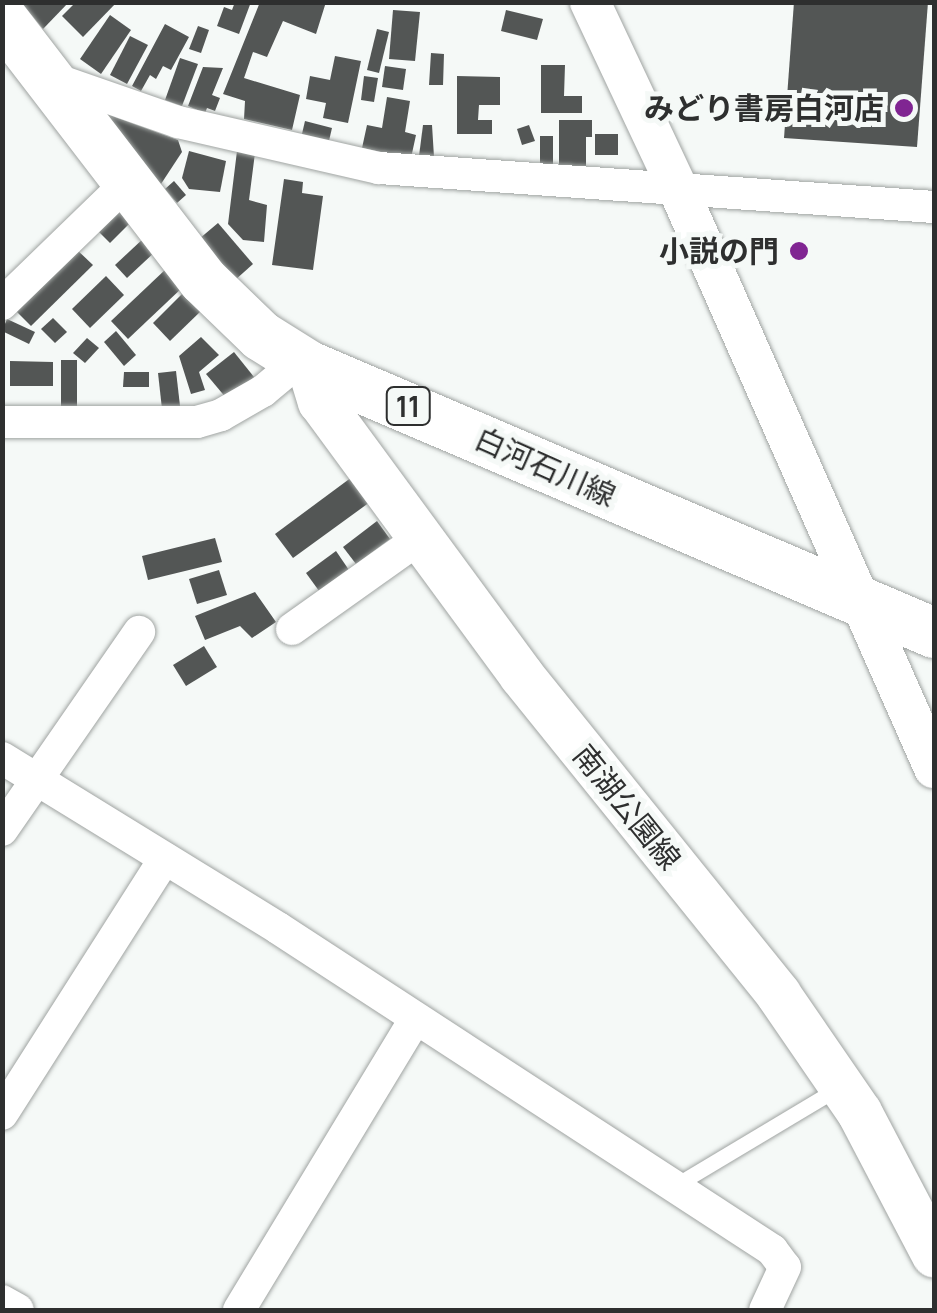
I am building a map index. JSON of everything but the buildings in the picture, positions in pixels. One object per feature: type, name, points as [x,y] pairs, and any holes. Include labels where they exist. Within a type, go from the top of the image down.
[{"type":"main road","name":"白河石川線","points":[[2,18],[204,280],[262,336],[305,363],[934,633]]},
{"type":"main road","name":"南湖公園線","points":[[305,363],[320,401],[521,675],[778,994],[841,1086],[934,1256]]},
{"type":"street","points":[[590,2],[679,191],[934,768]]},
{"type":"street","points":[[49,77],[178,122],[379,168],[934,207]]},
{"type":"street","points":[[2,304],[129,181]]},
{"type":"street","points":[[2,422],[197,422],[221,415],[305,363]]},
{"type":"street","points":[[292,630],[420,538]]},
{"type":"street","points":[[2,830],[34,778],[139,632]]},
{"type":"street","points":[[2,758],[166,858],[772,1250],[786,1267],[764,1310]]},
{"type":"street","points":[[2,1114],[166,858]]},
{"type":"street","points":[[239,1310],[416,1018]]},
{"type":"street","points":[[2,1301],[18,1310]]},
{"type":"lane","points":[[676,1185],[841,1086]]},
{"type":"place","name":"みどり書房白河店","points":[[904,108]]},
{"type":"place","name":"小説の門","points":[[799,251]]}]
